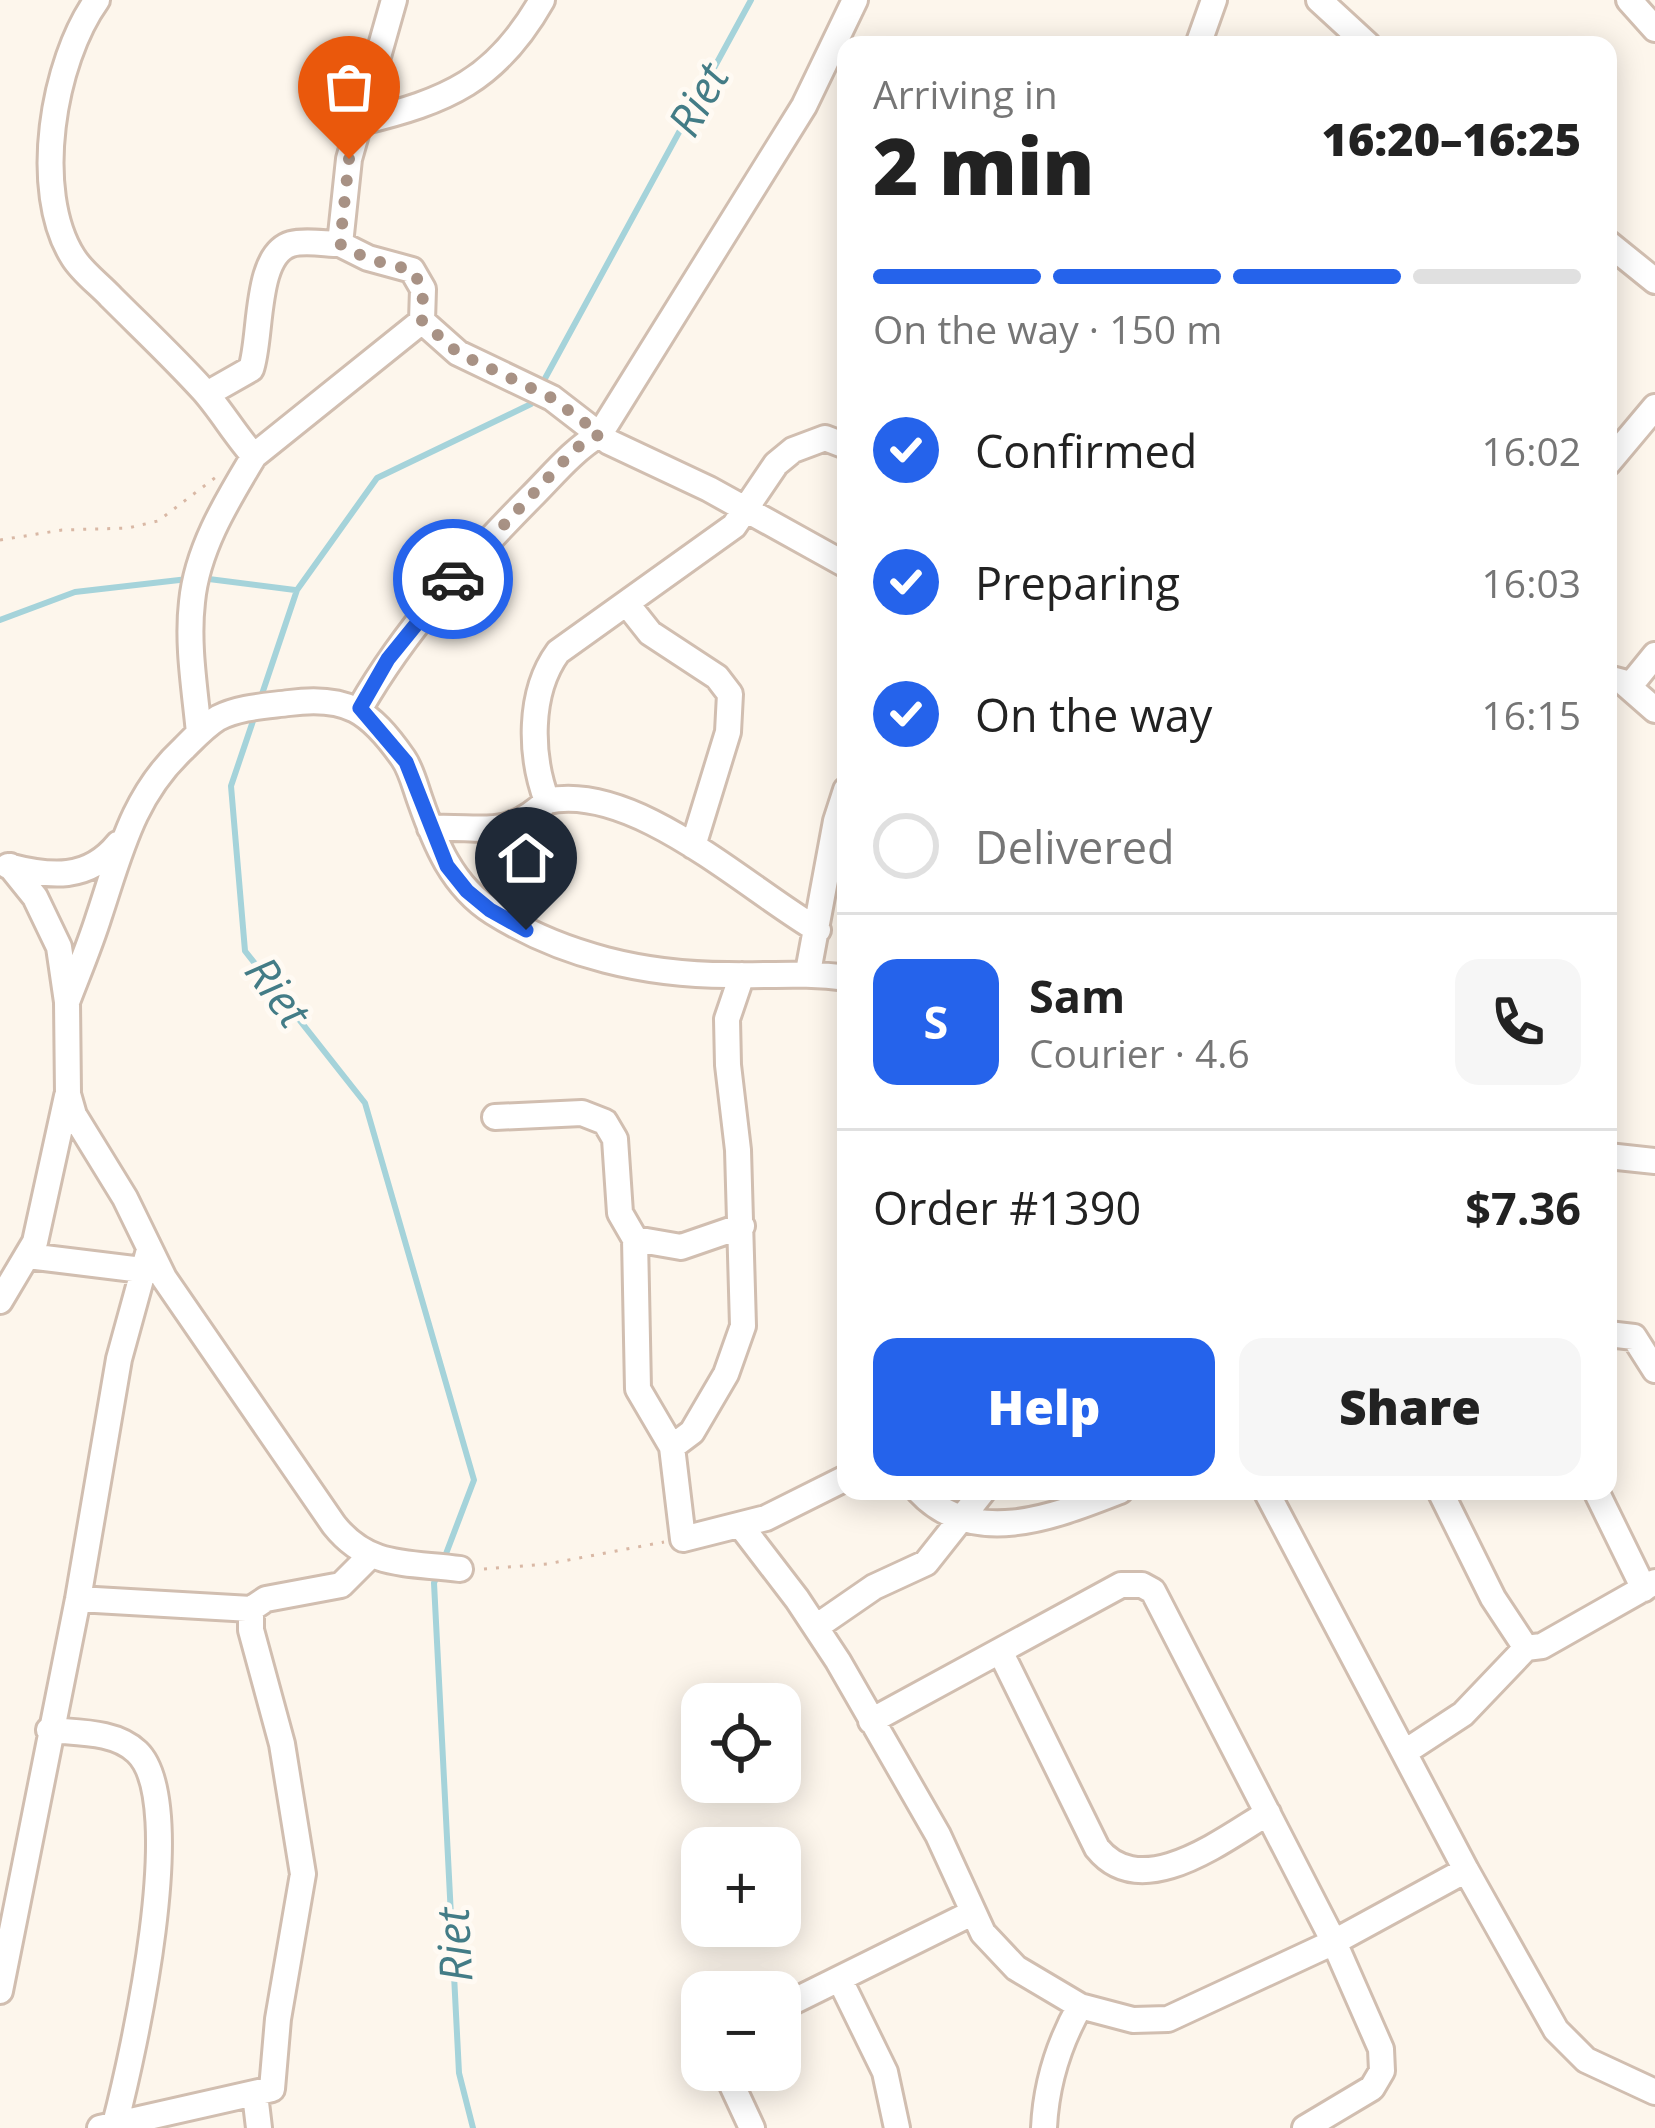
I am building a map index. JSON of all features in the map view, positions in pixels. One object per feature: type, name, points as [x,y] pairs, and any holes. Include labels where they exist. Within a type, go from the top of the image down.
[{"type":"street","points":[[97,0],[82,20],[60,83],[50,184],[54,215],[74,259],[207,394],[254,456]]},
{"type":"street","points":[[340,244],[349,159],[394,0]]},
{"type":"street","points":[[361,122],[451,95],[510,46],[542,0]]},
{"type":"street","points":[[838,36],[855,0]]},
{"type":"street","points":[[1201,36],[1214,0]]},
{"type":"street","points":[[1319,0],[1358,36]]},
{"type":"street","points":[[1629,0],[1655,29]]},
{"type":"street","points":[[360,708],[388,659],[474,555],[576,448],[600,434],[804,106],[837,37]]},
{"type":"street","points":[[199,734],[192,601],[203,554],[221,511],[254,456],[422,321],[423,289],[412,270],[368,259],[340,244],[290,244],[273,256],[264,280],[251,369],[207,394]]},
{"type":"street","points":[[1617,250],[1655,281]]},
{"type":"street","points":[[422,321],[482,367],[517,378],[600,434],[837,560]]},
{"type":"street","points":[[1617,452],[1655,407]]},
{"type":"street","points":[[547,801],[537,773],[534,741],[548,668],[567,642],[700,552],[747,511],[776,464],[794,450],[825,438],[837,443]]},
{"type":"street","points":[[627,604],[650,633],[717,677],[730,694],[728,732],[693,846]]},
{"type":"street","points":[[1655,655],[1619,683],[1655,710]]},
{"type":"street","points":[[67,1002],[123,837],[153,780],[219,718],[241,710],[314,700],[360,708],[406,762],[447,866],[490,910],[526,930],[608,962],[694,974],[808,972],[837,977]]},
{"type":"street","points":[[430,828],[507,828],[527,820],[547,801],[574,799],[616,809],[659,825],[818,929]]},
{"type":"street","points":[[808,972],[837,818]]},
{"type":"street","points":[[5,864],[37,873],[80,873],[109,854],[123,837]]},
{"type":"street","points":[[0,1301],[28,1256],[44,1213],[68,1094],[64,972],[52,929],[35,897],[5,864]]},
{"type":"street","points":[[672,1447],[692,1432],[725,1374],[744,1319],[727,1019],[742,975]]},
{"type":"street","points":[[68,1094],[74,1115],[125,1198],[145,1260],[164,1278],[334,1525],[356,1550],[370,1556],[460,1569]]},
{"type":"street","points":[[495,1117],[582,1113],[604,1122],[615,1139],[620,1213],[635,1239],[638,1389],[672,1447],[683,1539],[741,1526],[837,1482]]},
{"type":"street","points":[[1617,1157],[1655,1161]]},
{"type":"street","points":[[635,1239],[681,1247],[742,1226]]},
{"type":"street","points":[[28,1256],[145,1260]]},
{"type":"street","points":[[0,1991],[78,1599],[119,1359],[145,1260]]},
{"type":"street","points":[[1617,1335],[1634,1337],[1655,1370]]},
{"type":"street","points":[[930,1500],[962,1518],[1009,1523],[1048,1518],[1096,1500]]},
{"type":"street","points":[[816,1627],[874,1587],[926,1562],[976,1500]]},
{"type":"street","points":[[1271,1500],[1466,1870],[1565,2043],[1603,2071],[1655,2092]]},
{"type":"street","points":[[1444,1500],[1493,1598],[1526,1648]]},
{"type":"street","points":[[1405,1752],[1463,1714],[1526,1648],[1542,1646],[1650,1585],[1601,1500]]},
{"type":"street","points":[[741,1526],[816,1627],[938,1835],[972,1913],[992,1944],[1016,1968],[1080,2006],[1132,2020],[1168,2019],[1334,1942],[1466,1870]]},
{"type":"street","points":[[108,2126],[231,2095],[268,2092],[274,2083],[278,2019],[303,1874],[282,1744],[251,1630],[251,1609],[259,1601],[341,1585],[370,1556]]},
{"type":"street","points":[[872,1721],[1121,1585],[1147,1586],[1158,1597],[1334,1942],[1381,2049],[1382,2071],[1372,2088],[1305,2128]]},
{"type":"street","points":[[78,1599],[251,1609]]},
{"type":"street","points":[[1000,1651],[1090,1834],[1107,1859],[1140,1870],[1162,1868],[1268,1813]]},
{"type":"street","points":[[49,1730],[125,1743],[145,1760],[158,1789],[158,1884],[135,2045],[108,2126]]},
{"type":"street","points":[[801,1999],[972,1913]]},
{"type":"street","points":[[840,1981],[885,2072],[897,2128]]},
{"type":"street","points":[[1044,2128],[1055,2064],[1080,2006]]},
{"type":"street","points":[[734,2091],[752,2128]]},
{"type":"street","points":[[255,2094],[259,2128]]},
{"type":"path","points":[[0,540],[158,521],[216,477]]},
{"type":"path","points":[[460,1569],[547,1564],[683,1539]]},
{"type":"waterway","name":"Riet","points":[[542,384],[751,0]]},
{"type":"waterway","name":"Riet","points":[[261,697],[297,590],[377,478],[531,404],[536,396]]},
{"type":"waterway","points":[[201,578],[295,590]]},
{"type":"waterway","points":[[0,620],[75,592],[188,579]]},
{"type":"waterway","name":"Riet","points":[[255,715],[231,786],[245,951],[365,1103],[474,1480],[444,1559]]},
{"type":"waterway","name":"Riet","points":[[439,1571],[434,1583],[459,2073],[473,2128]]},
{"type":"way so far","points":[[349,159],[340,244],[368,259],[412,270],[423,289],[422,321],[458,353],[517,378],[600,434],[576,448],[453,579]]},
{"type":"route","points":[[453,579],[388,659],[360,708],[406,762],[447,866],[490,910],[526,930]]}]
